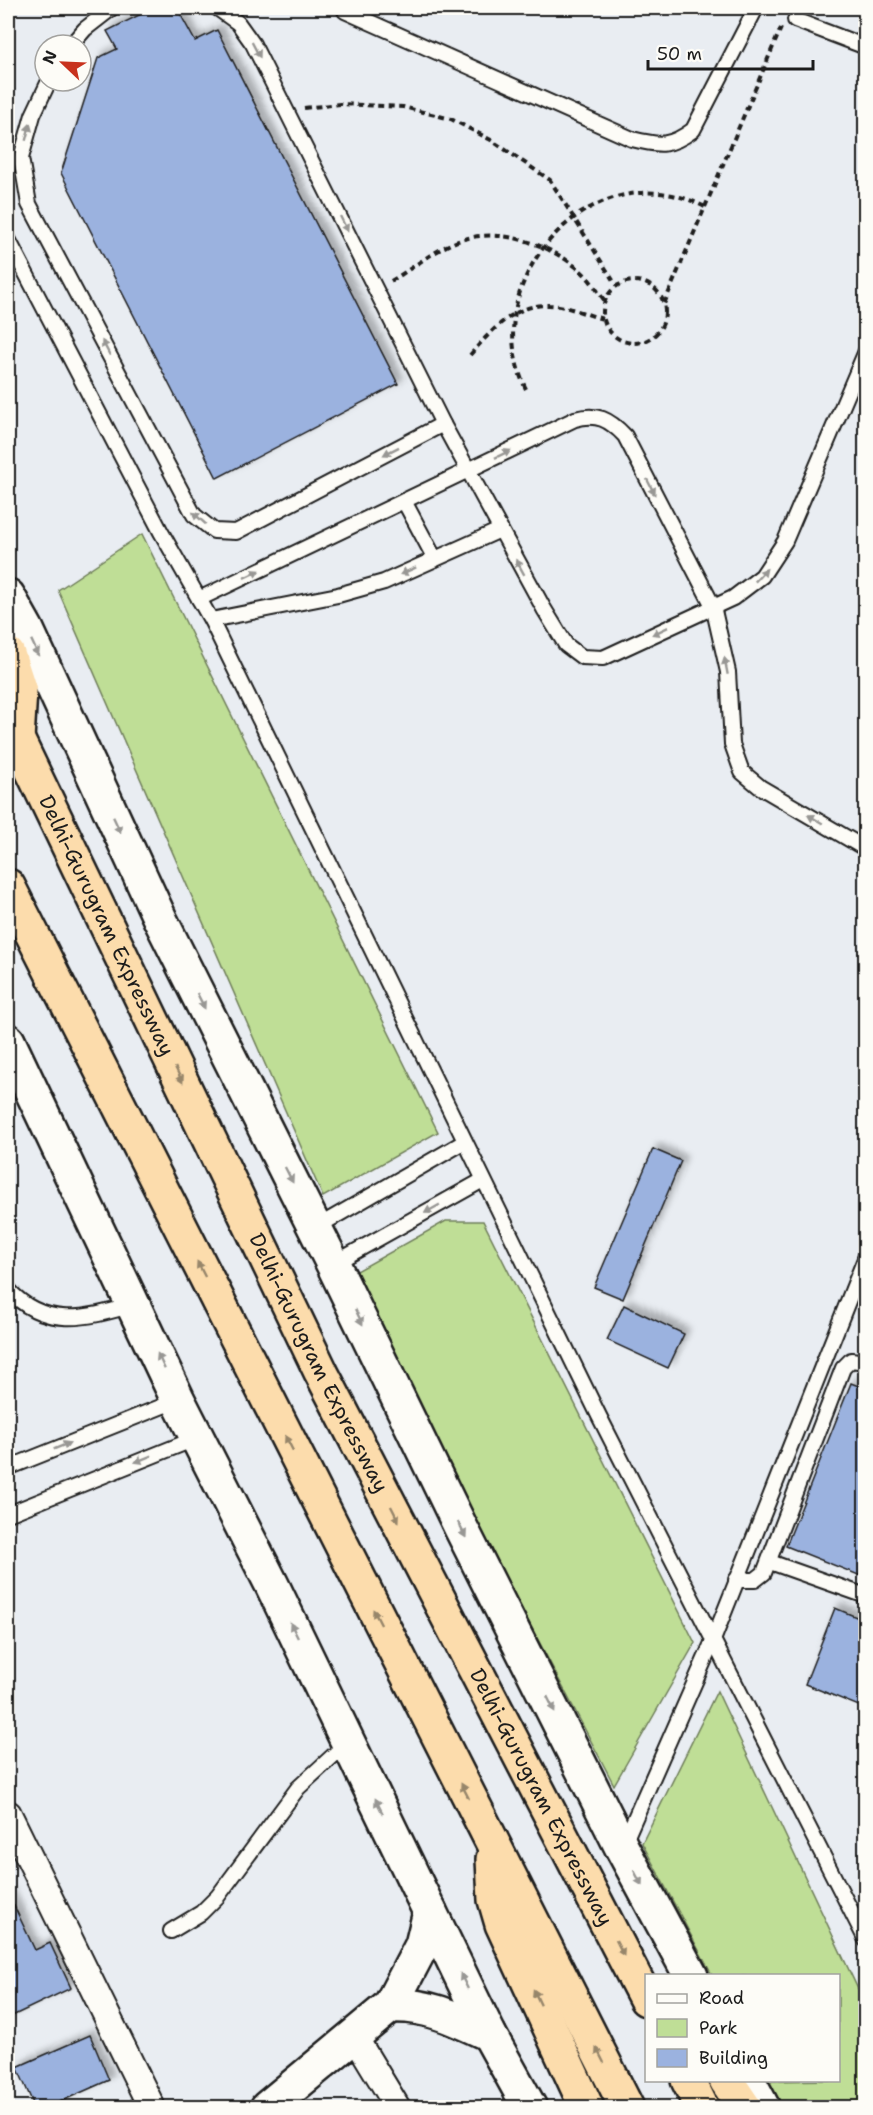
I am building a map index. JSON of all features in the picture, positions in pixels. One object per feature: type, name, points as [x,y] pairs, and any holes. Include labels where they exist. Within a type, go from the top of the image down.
[{"type":"highway","points":[[8,654],[20,691],[12,729]]},
{"type":"highway","name":"Delhi-Gurugram Expressway","points":[[12,729],[321,1372],[645,1997]]},
{"type":"highway","points":[[8,886],[627,2108]]},
{"type":"highway","points":[[492,1843],[495,1900],[502,1924],[587,2108]]},
{"type":"highway","points":[[689,2082],[702,2108]]},
{"type":"highway","points":[[727,2082],[745,2108]]},
{"type":"main road","points":[[8,597],[26,628],[161,921],[333,1264],[461,1528],[622,1848],[690,1974]]},
{"type":"main road","points":[[8,1041],[178,1400],[348,1742],[489,2034],[530,2108]]},
{"type":"main road","points":[[273,2105],[390,2006],[422,1945],[430,1912]]},
{"type":"main road","points":[[390,2006],[412,2005],[435,2010],[489,2034]]},
{"type":"main road","points":[[749,2082],[763,2108]]},
{"type":"street","points":[[8,1814],[152,2108]]},
{"type":"lane","points":[[82,33],[112,8]]},
{"type":"lane","points":[[217,8],[238,23],[253,44],[467,471],[566,645],[582,657],[603,658],[733,598],[762,576],[785,541],[866,351]]},
{"type":"lane","points":[[345,11],[632,139],[654,145],[675,143],[693,130],[756,8]]},
{"type":"lane","points":[[795,20],[866,47]]},
{"type":"lane","points":[[43,93],[33,114],[21,158],[29,204],[194,515],[214,531],[236,532],[443,424]]},
{"type":"lane","points":[[8,238],[161,532],[210,620],[464,1142],[712,1642],[866,1940]]},
{"type":"lane","points":[[199,599],[575,419],[592,414],[611,422],[624,436],[713,606],[728,672],[732,744],[742,772],[760,787],[866,849]]},
{"type":"lane","points":[[404,501],[435,559]]},
{"type":"lane","points":[[210,620],[338,595],[384,582],[500,530]]},
{"type":"lane","points":[[315,1228],[464,1142]]},
{"type":"lane","points":[[333,1264],[483,1180]]},
{"type":"lane","points":[[622,1848],[712,1642],[866,1256]]},
{"type":"lane","points":[[8,1289],[21,1304],[44,1316],[97,1316],[135,1305]]},
{"type":"lane","points":[[736,1580],[755,1580],[764,1573],[843,1368],[851,1360],[866,1362]]},
{"type":"lane","points":[[8,1468],[178,1400]]},
{"type":"lane","points":[[8,1514],[197,1438]]},
{"type":"lane","points":[[770,1562],[866,1596]]},
{"type":"lane","points":[[171,1931],[201,1913],[218,1896],[298,1788],[348,1742]]},
{"type":"lane","points":[[354,2036],[392,2108]]},
{"type":"lane","points":[[354,2036],[404,2108]]},
{"type":"path","points":[[664,304],[782,26],[783,17],[788,15],[795,20],[789,28],[782,26]]},
{"type":"path","points":[[286,110],[340,104],[403,107],[451,119],[491,140],[550,180],[616,285]]},
{"type":"path","points":[[526,389],[515,366],[516,314],[525,278],[544,248],[574,217],[586,208],[629,192],[665,193],[692,200],[705,207]]},
{"type":"path","points":[[376,290],[459,241],[494,236],[525,241],[544,248],[583,273],[605,301]]},
{"type":"path","points":[[636,281],[648,285],[660,292],[664,304],[664,322],[653,338],[638,342],[625,342],[608,332],[603,319],[605,301],[616,285],[636,281]]},
{"type":"path","points":[[470,355],[496,325],[516,314],[550,305],[603,319]]},
{"type":"green space","points":[[142,534],[438,1132],[323,1197],[58,590]]},
{"type":"green space","points":[[446,1221],[483,1221],[695,1643],[614,1785],[348,1276]]},
{"type":"green space","points":[[717,1691],[865,2004],[865,2107],[782,2107],[768,2082],[840,2082],[840,1974],[711,1974],[642,1843]]},
{"type":"building","points":[[153,8],[177,8],[195,41],[217,30],[398,384],[217,478],[61,173],[87,93],[93,93],[93,74],[98,58],[117,49],[107,31]]},
{"type":"building","points":[[653,1149],[681,1161],[623,1299],[594,1287]]},
{"type":"building","points":[[624,1305],[684,1334],[668,1368],[607,1340]]},
{"type":"building","points":[[851,1383],[866,1389],[866,1578],[786,1546]]},
{"type":"building","points":[[835,1608],[866,1621],[866,1709],[805,1684]]},
{"type":"building","points":[[8,1893],[35,1950],[50,1943],[71,1988],[8,2018]]},
{"type":"building","points":[[90,2035],[109,2080],[46,2108],[35,2108],[17,2067]]}]
